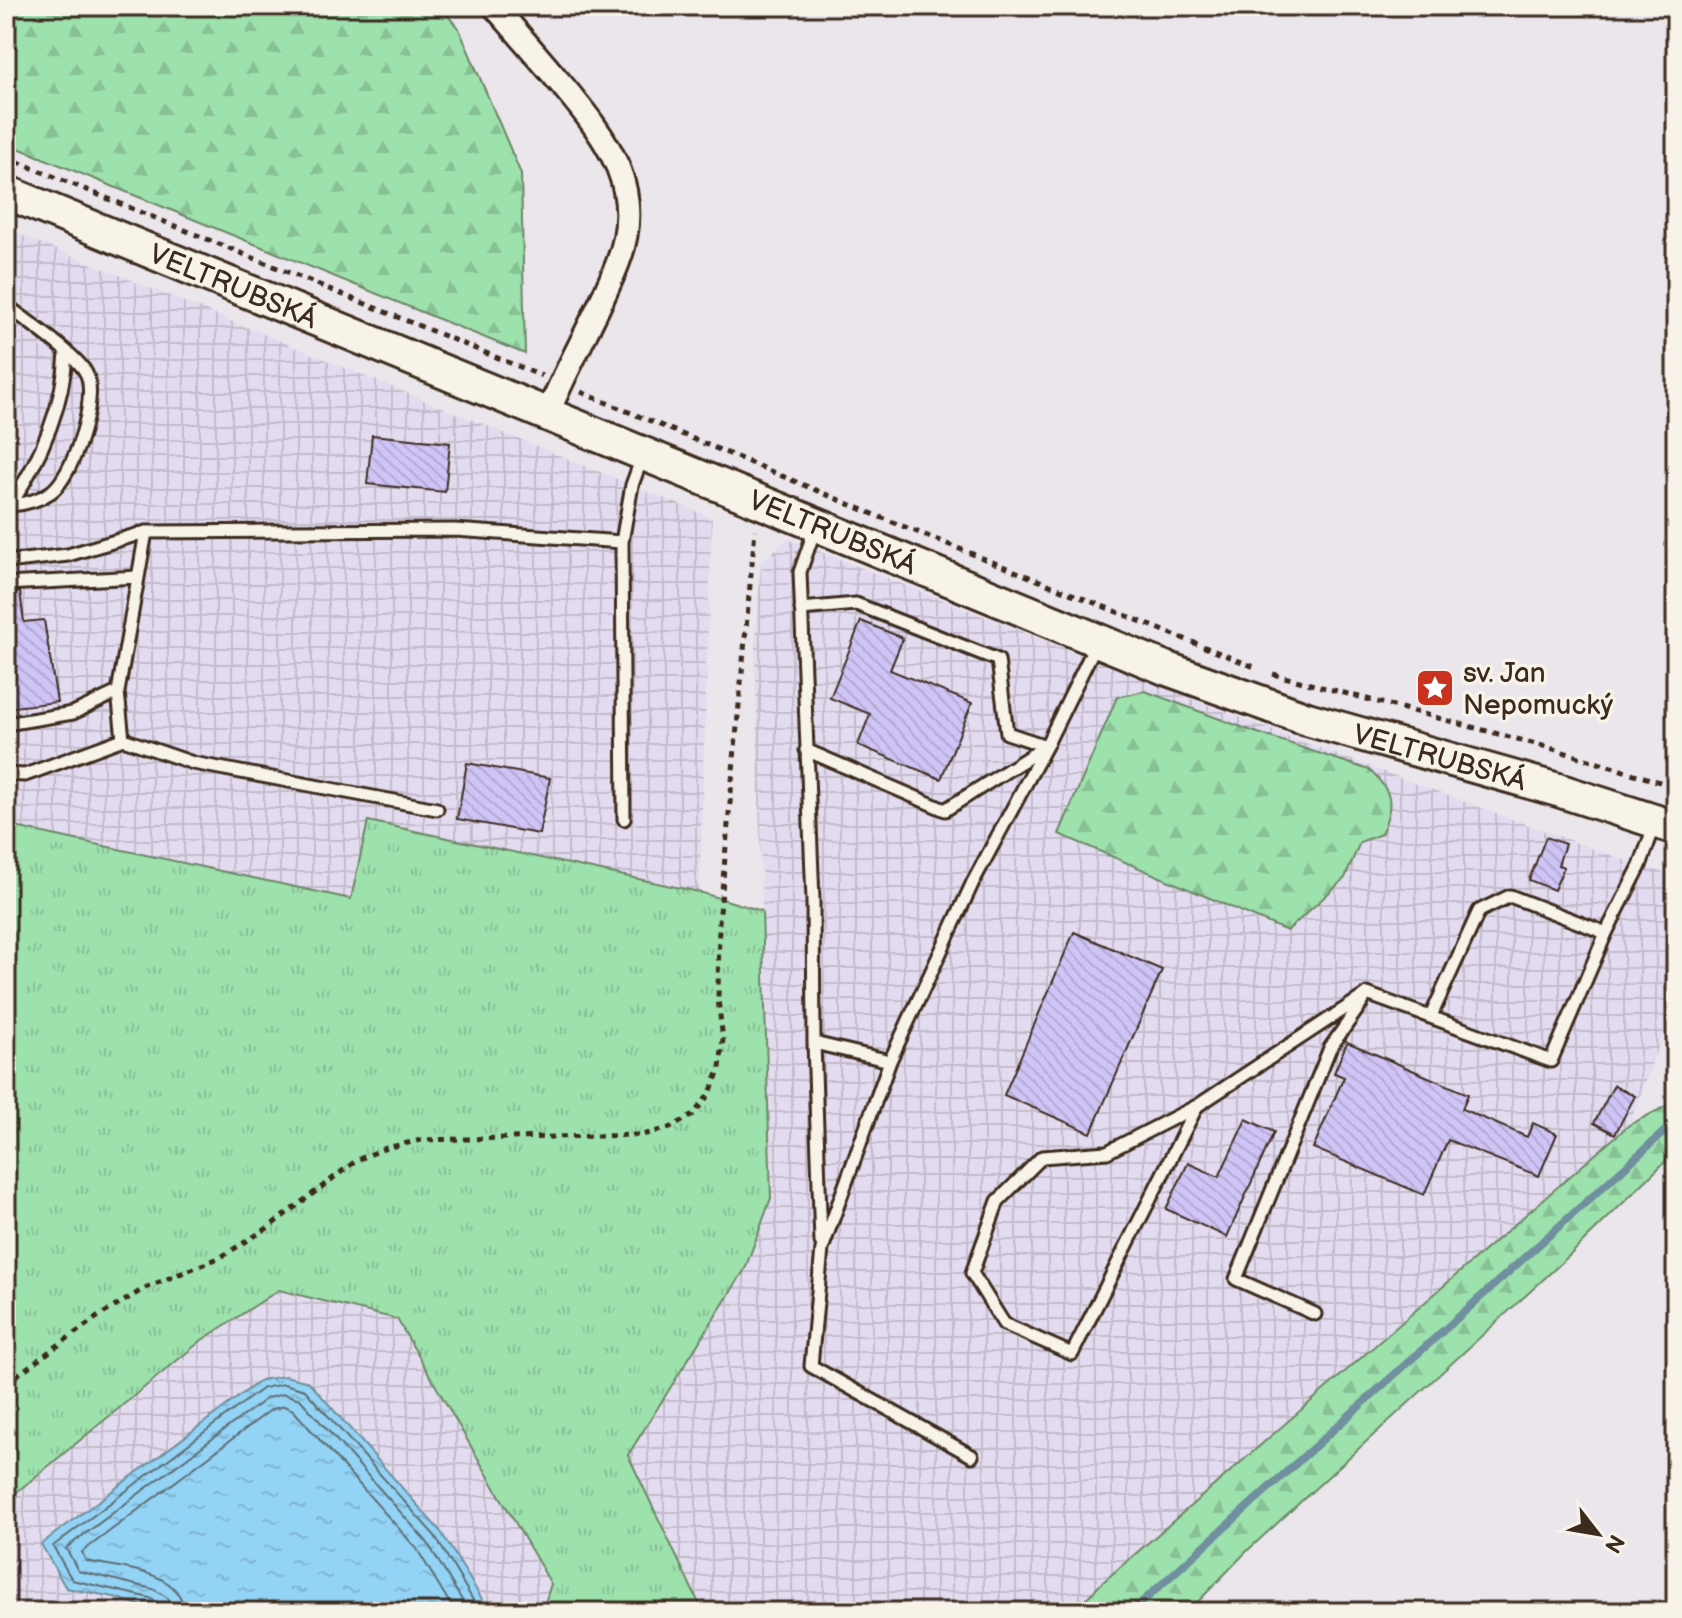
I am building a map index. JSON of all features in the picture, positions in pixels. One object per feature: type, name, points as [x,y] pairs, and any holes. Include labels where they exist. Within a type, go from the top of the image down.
[{"type":"street","points":[[494,6],[608,144],[621,170],[627,198],[627,231],[618,264],[547,415]]},
{"type":"street","name":"VELTRUBSKÁ","points":[[6,192],[1097,641],[1307,719],[1543,785],[1666,824]]},
{"type":"lane","points":[[6,305],[86,371],[92,392],[87,421],[68,467],[54,491],[30,503],[8,509]]},
{"type":"lane","points":[[8,509],[35,463],[54,414],[65,377],[66,352]]},
{"type":"lane","points":[[624,819],[622,542],[632,485],[643,454]]},
{"type":"lane","points":[[6,491],[8,509]]},
{"type":"lane","points":[[816,525],[800,572],[822,1249],[811,1366],[972,1456]]},
{"type":"lane","points":[[6,562],[68,555],[146,532],[455,530],[622,542]]},
{"type":"lane","points":[[123,739],[118,692],[146,532]]},
{"type":"lane","points":[[6,584],[138,577]]},
{"type":"lane","points":[[801,609],[856,604],[998,660],[1007,733],[1046,746]]},
{"type":"lane","points":[[822,1249],[890,1061],[973,882],[1046,746],[1097,641]]},
{"type":"lane","points":[[6,724],[73,713],[118,692]]},
{"type":"lane","points":[[6,774],[25,775],[123,739],[193,763],[437,809]]},
{"type":"lane","points":[[806,750],[945,810],[1046,746]]},
{"type":"lane","points":[[1367,994],[1551,1061],[1606,933],[1640,866],[1666,824]]},
{"type":"lane","points":[[1431,1016],[1479,911],[1510,896],[1606,933]]},
{"type":"lane","points":[[1197,1106],[1072,1354],[1004,1324],[972,1273],[998,1201],[1042,1157],[1107,1152],[1197,1106],[1367,994]]},
{"type":"lane","points":[[1315,1314],[1236,1279],[1330,1048],[1367,994]]},
{"type":"lane","points":[[814,1043],[890,1061]]},
{"type":"path","points":[[6,157],[871,513],[1270,673],[1547,747],[1676,787]]},
{"type":"path","points":[[6,1383],[96,1318],[145,1288],[221,1257],[266,1229],[357,1160],[386,1148],[421,1140],[642,1135],[670,1128],[693,1115],[710,1093],[720,1068],[723,1039],[718,1000],[719,923],[757,501]]},
{"type":"shaded area","points":[[6,229],[712,518],[699,892],[368,822],[351,899],[6,825]]},
{"type":"shaded area","points":[[788,539],[1292,738],[1640,866],[1676,876],[1676,999],[1629,1125],[1071,1612],[702,1612],[628,1455],[745,1269],[770,1198],[755,649],[761,562]]},
{"type":"shaded area","points":[[279,1290],[397,1318],[552,1584],[543,1612],[6,1612],[6,1500],[201,1340]]},
{"type":"green space","points":[[6,6],[440,6],[459,29],[521,174],[525,354],[6,143]]},
{"type":"green space","points":[[1145,691],[1369,770],[1383,785],[1390,807],[1381,834],[1360,842],[1345,878],[1287,931],[1059,834],[1117,697]]},
{"type":"green space","points":[[368,821],[699,892],[762,911],[771,1198],[745,1269],[628,1455],[703,1612],[542,1612],[551,1584],[397,1319],[279,1290],[202,1340],[6,1501],[6,825],[351,899]]},
{"type":"green space","points":[[1676,1101],[1676,1151],[1571,1254],[1248,1550],[1188,1612],[1072,1612],[1629,1125]]},
{"type":"water","points":[[285,1376],[309,1382],[441,1532],[490,1612],[161,1612],[114,1597],[66,1588],[41,1544],[261,1380]]},
{"type":"building","points":[[372,435],[450,443],[445,492],[367,484]]},
{"type":"building","points":[[6,592],[20,592],[24,622],[44,620],[57,702],[6,708]]},
{"type":"building","points":[[861,621],[903,638],[890,670],[972,703],[941,779],[858,745],[870,714],[830,698]]},
{"type":"building","points":[[467,763],[550,778],[539,834],[457,819]]},
{"type":"building","points":[[1546,837],[1565,844],[1558,865],[1564,867],[1554,890],[1529,880]]},
{"type":"building","points":[[1074,932],[1162,970],[1091,1133],[1004,1095]]},
{"type":"building","points":[[1347,1042],[1468,1094],[1462,1109],[1527,1137],[1533,1123],[1557,1134],[1539,1176],[1448,1140],[1424,1195],[1313,1148],[1344,1077],[1334,1073]]},
{"type":"building","points":[[1614,1085],[1635,1096],[1615,1134],[1594,1123]]},
{"type":"building","points":[[1246,1119],[1274,1132],[1227,1237],[1166,1209],[1188,1163],[1219,1177]]},
{"type":"waterway","points":[[1131,1612],[1676,1121]]},
{"type":"place","name":"sv. Jan Nepomucký","points":[[1435,688]]}]
